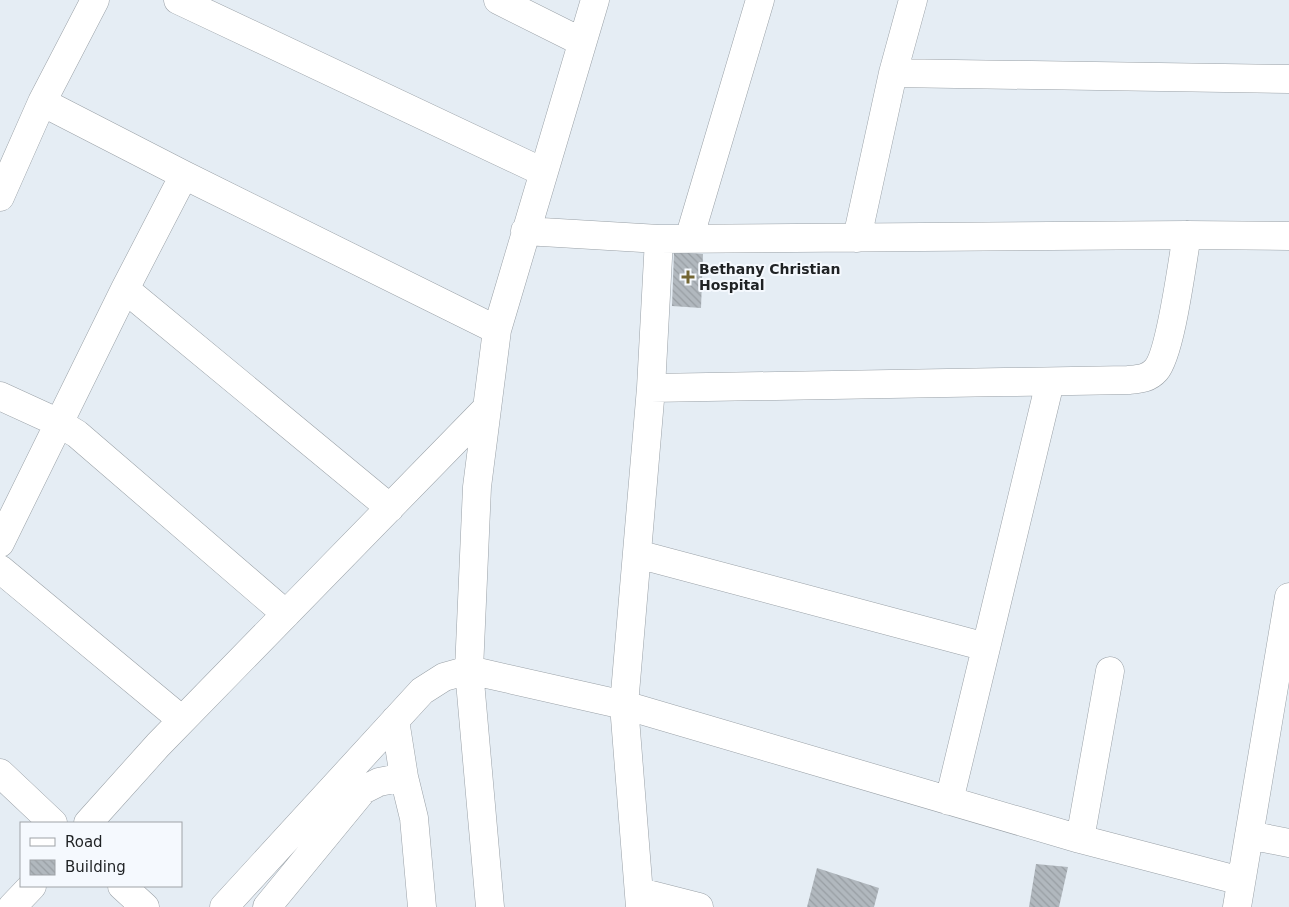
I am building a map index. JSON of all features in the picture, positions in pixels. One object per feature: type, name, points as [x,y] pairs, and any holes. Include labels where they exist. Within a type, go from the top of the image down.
[{"type":"street","points":[[0,197],[42,102],[94,0]]},
{"type":"street","points":[[178,0],[543,172]]},
{"type":"street","points":[[498,0],[582,42]]},
{"type":"street","points":[[490,907],[469,670],[477,487],[497,330],[595,0]]},
{"type":"street","points":[[689,239],[760,0]]},
{"type":"street","points":[[857,238],[892,73],[913,0]]},
{"type":"street","points":[[892,73],[1289,78]]},
{"type":"street","points":[[42,102],[184,175],[497,330]]},
{"type":"street","points":[[0,543],[125,289],[184,175]]},
{"type":"street","points":[[525,231],[659,239],[1289,236]]},
{"type":"street","points":[[651,388],[1050,382],[1147,378],[1157,369],[1167,347],[1186,235]]},
{"type":"street","points":[[659,239],[651,388],[624,705],[640,899],[699,907]]},
{"type":"street","points":[[125,289],[390,508]]},
{"type":"street","points":[[949,801],[1050,382]]},
{"type":"street","points":[[0,396],[59,423],[77,434],[286,614]]},
{"type":"street","points":[[89,822],[182,720],[487,408]]},
{"type":"street","points":[[637,554],[986,647]]},
{"type":"street","points":[[0,569],[182,720]]},
{"type":"street","points":[[224,907],[422,691],[444,676],[469,670],[624,705],[1080,839],[1239,894],[1284,658],[1289,596]]},
{"type":"street","points":[[1080,839],[1110,671]]},
{"type":"street","points":[[396,720],[404,777],[414,818],[422,907]]},
{"type":"street","points":[[0,774],[52,822]]},
{"type":"street","points":[[267,907],[363,790],[379,782],[404,777]]},
{"type":"street","points":[[1249,835],[1289,843]]},
{"type":"street","points":[[12,907],[31,887]]},
{"type":"street","points":[[123,887],[145,907]]},
{"type":"building","points":[[674,252],[703,254],[701,308],[672,306]]},
{"type":"building","points":[[1036,864],[1068,867],[1059,907],[1029,907]]},
{"type":"building","points":[[817,868],[879,888],[874,907],[807,907]]},
{"type":"place","name":"Bethany Christian Hospital","points":[[688,277]]}]
